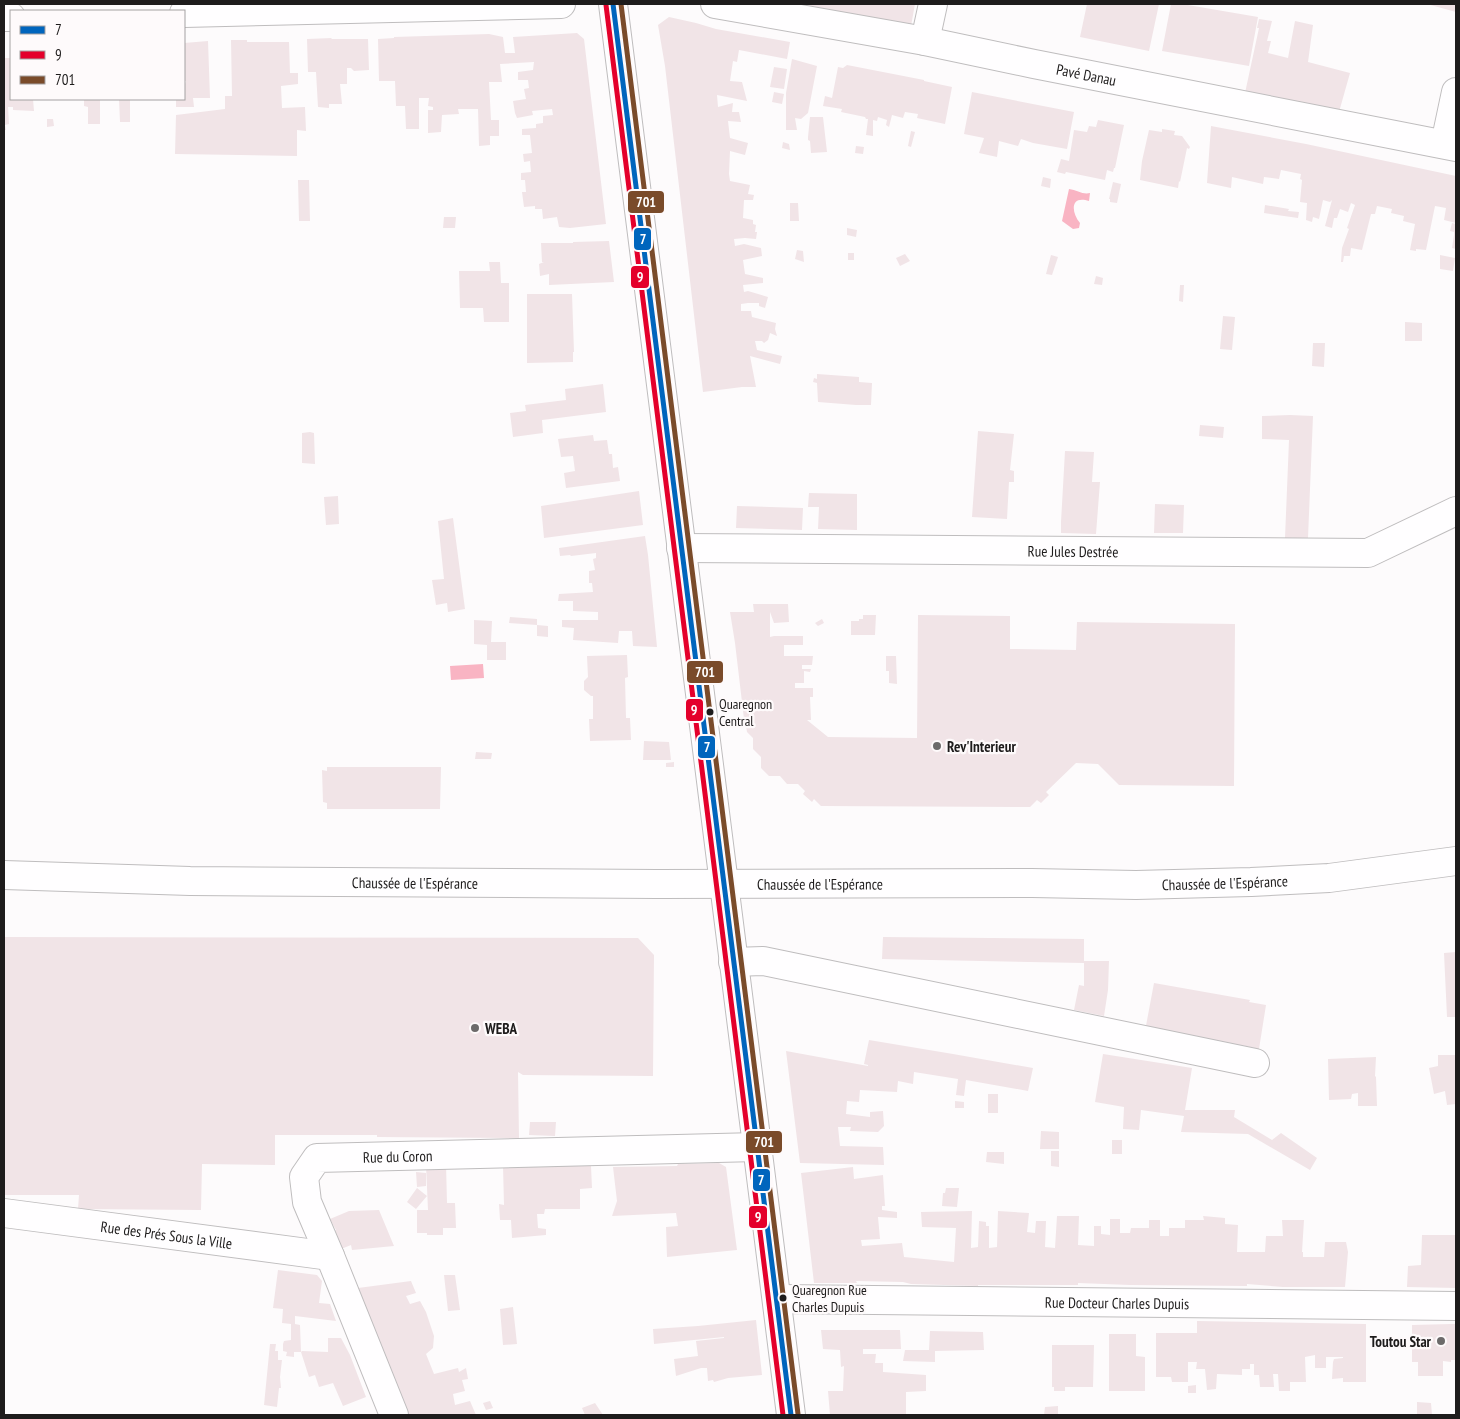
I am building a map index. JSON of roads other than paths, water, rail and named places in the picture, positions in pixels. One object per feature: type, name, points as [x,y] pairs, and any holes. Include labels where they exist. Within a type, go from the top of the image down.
[{"type":"street","points":[[185,13],[561,4]]},
{"type":"street","points":[[613,4],[791,1415]]},
{"type":"street","name":"Pavé Danau","points":[[715,4],[926,41],[1450,146]]},
{"type":"street","points":[[926,41],[933,4]]},
{"type":"street","points":[[1450,146],[1456,92]]},
{"type":"street","name":"Rue Jules Destrée","points":[[681,548],[1368,553],[1456,511]]},
{"type":"street","name":"Chaussée de l'Espérance","points":[[4,875],[190,880],[657,884],[1032,883],[1136,885],[1329,878],[1456,862]]},
{"type":"street","points":[[733,962],[763,961],[1255,1063]]},
{"type":"street","name":"Rue du Coron","points":[[394,1415],[307,1202],[304,1177],[317,1158],[757,1147]]},
{"type":"street","name":"Rue des Prés Sous la Ville","points":[[4,1213],[330,1256]]},
{"type":"street","name":"Rue Docteur Charles Dupuis","points":[[776,1299],[1456,1306]]},
{"type":"place","name":"Quaregnon Central","points":[[710,712]]},
{"type":"place","name":"Rev'Interieur","points":[[937,746]]},
{"type":"place","name":"WEBA","points":[[475,1028]]},
{"type":"place","name":"Quaregnon Rue Charles Dupuis","points":[[783,1298]]},
{"type":"place","name":"Toutou Star","points":[[1441,1341]]}]
